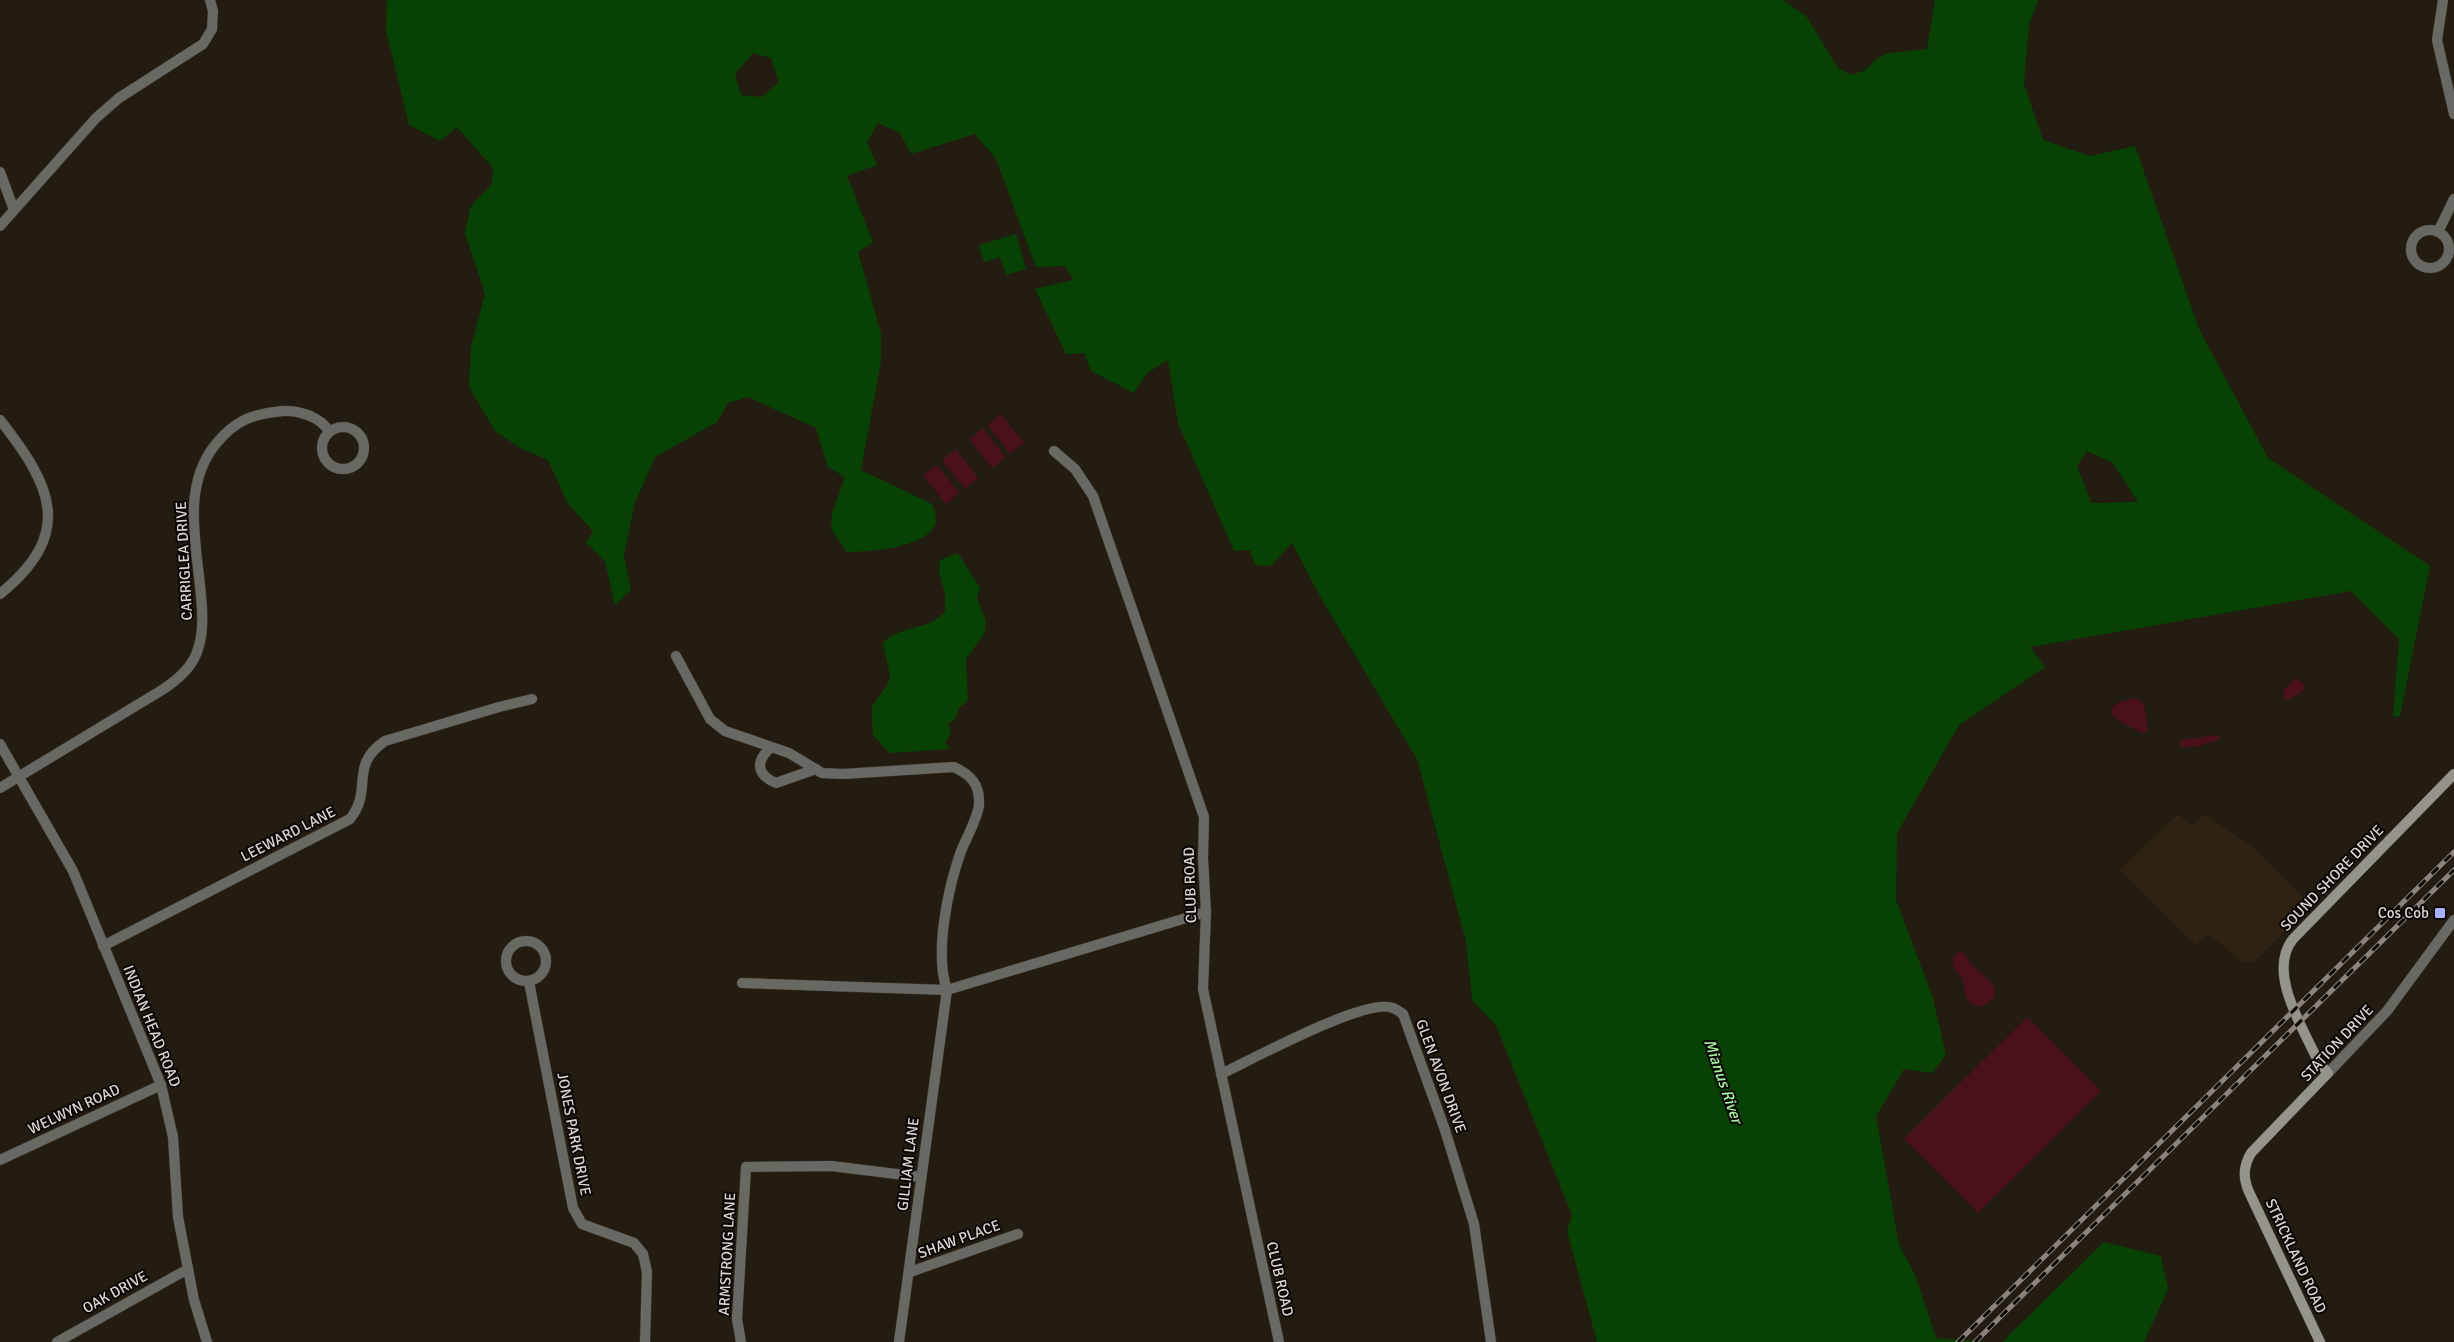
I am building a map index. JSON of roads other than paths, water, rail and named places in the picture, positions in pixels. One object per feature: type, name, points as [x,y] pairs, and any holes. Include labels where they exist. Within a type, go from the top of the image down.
[{"type":"main road","name":"SOUND SHORE DRIVE","points":[[2328,1073],[2319,1063],[2285,987],[2282,968],[2285,952],[2300,932],[2454,774]]},
{"type":"main road","name":"STATION DRIVE","points":[[2245,1183],[2245,1165],[2251,1153],[2328,1073]]},
{"type":"main road","name":"STRICKLAND ROAD","points":[[2245,1183],[2320,1342]]},
{"type":"street","points":[[0,226],[96,118],[120,98],[203,44],[212,29],[213,11],[210,0]]},
{"type":"street","points":[[2443,0],[2437,40],[2454,114]]},
{"type":"street","points":[[0,172],[14,210]]},
{"type":"street","points":[[2438,232],[2454,199]]},
{"type":"street","name":"CARRIGLEA DRIVE","points":[[0,788],[162,690],[176,680],[197,654],[203,617],[193,505],[199,472],[204,461],[227,431],[255,414],[293,410],[318,420],[329,432]]},
{"type":"street","points":[[0,420],[37,472],[47,497],[48,512],[45,538],[30,566],[2,588]]},
{"type":"street","points":[[338,427],[347,427],[356,431],[362,438],[365,447],[363,457],[357,464],[349,469],[339,469],[330,466],[324,458],[322,449],[323,439],[329,432],[338,427]]},
{"type":"street","name":"CLUB ROAD","points":[[1054,451],[1075,469],[1093,496],[1204,817],[1203,858],[1206,912],[1202,989],[1279,1342]]},
{"type":"street","points":[[676,656],[710,719],[725,731],[789,753],[816,769]]},
{"type":"street","name":"LEEWARD LANE","points":[[103,946],[350,819],[360,804],[363,769],[366,760],[372,750],[384,741],[532,699]]},
{"type":"street","name":"INDIAN HEAD ROAD","points":[[0,744],[73,871],[161,1085],[173,1137],[178,1217],[194,1300],[207,1342]]},
{"type":"street","points":[[770,748],[761,756],[759,763],[762,773],[776,783],[816,769]]},
{"type":"street","name":"GILLIAM LANE","points":[[816,769],[822,772],[843,774],[954,767],[969,774],[978,791],[979,807],[951,879],[945,917],[942,975],[946,990],[910,1272],[899,1342]]},
{"type":"street","points":[[742,983],[946,990],[1206,912]]},
{"type":"street","name":"STATION DRIVE","points":[[2328,1073],[2388,1010],[2454,920]]},
{"type":"street","points":[[523,941],[538,945],[546,958],[542,974],[529,982],[514,978],[506,965],[509,950],[523,941]]},
{"type":"street","name":"JONES PARK DRIVE","points":[[529,982],[573,1208],[582,1224],[634,1243],[643,1254],[647,1272],[645,1342]]},
{"type":"street","name":"GLEN AVON DRIVE","points":[[1221,1074],[1344,1016],[1380,1007],[1393,1007],[1403,1014],[1445,1130],[1474,1224],[1491,1342]]},
{"type":"street","name":"WELWYN ROAD","points":[[0,1160],[161,1085]]},
{"type":"street","name":"ARMSTRONG LANE","points":[[741,1342],[737,1319],[746,1167],[831,1166],[921,1177]]},
{"type":"street","name":"SHAW PLACE","points":[[910,1272],[1018,1234]]},
{"type":"street","name":"OAK DRIVE","points":[[58,1342],[188,1269]]},
{"type":"water","name":"Mianus River","points":[[387,0],[1783,0],[1806,16],[1838,68],[1851,75],[1866,70],[1875,60],[1888,53],[1927,49],[1935,0],[2038,0],[2029,25],[2024,84],[2043,140],[2090,156],[2135,146],[2199,329],[2268,458],[2430,566],[2400,716],[2393,717],[2399,639],[2351,591],[2030,647],[2045,667],[1959,725],[1897,833],[1896,900],[1933,998],[1946,1055],[1932,1073],[1904,1069],[1876,1116],[1899,1245],[1916,1277],[1936,1338],[1985,1342],[1597,1342],[1567,1231],[1572,1215],[1496,1025],[1472,1000],[1466,941],[1417,759],[1321,598],[1292,543],[1271,566],[1255,565],[1250,550],[1234,551],[1178,423],[1168,360],[1147,373],[1134,393],[1091,371],[1084,353],[1066,354],[1035,289],[1073,280],[1065,266],[1036,267],[996,159],[975,134],[911,154],[900,133],[878,123],[867,142],[877,165],[847,176],[873,242],[858,252],[881,333],[881,361],[861,470],[932,504],[936,518],[934,527],[928,534],[907,544],[881,550],[847,552],[831,529],[832,513],[845,477],[828,467],[816,428],[748,397],[728,403],[717,422],[655,457],[635,503],[624,555],[631,590],[615,605],[605,561],[586,543],[593,531],[568,504],[548,460],[520,448],[495,431],[469,387],[471,347],[485,294],[465,233],[471,206],[492,184],[493,168],[457,127],[440,141],[409,125],[386,30]],"holes":[[[753,53],[771,58],[779,82],[762,97],[741,95],[735,74]],[[2087,451],[2113,463],[2138,502],[2091,503],[2077,466]]]},
{"type":"water","points":[[1016,234],[1026,269],[1006,275],[1000,257],[984,262],[979,245]]},
{"type":"water","points":[[958,553],[980,588],[977,598],[986,621],[985,633],[966,659],[968,700],[958,709],[956,718],[948,724],[951,734],[945,742],[950,749],[889,753],[873,735],[872,719],[872,706],[887,686],[890,676],[883,643],[899,633],[937,619],[945,612],[945,595],[939,571],[940,560]]},
{"type":"water","points":[[2104,1242],[2161,1256],[2168,1289],[2144,1342],[2002,1342]]},
{"type":"railway","points":[[1958,1342],[2454,852]]},
{"type":"railway","points":[[1975,1342],[2454,870]]},
{"type":"place","name":"Cos Cob","points":[[2440,913]]}]
